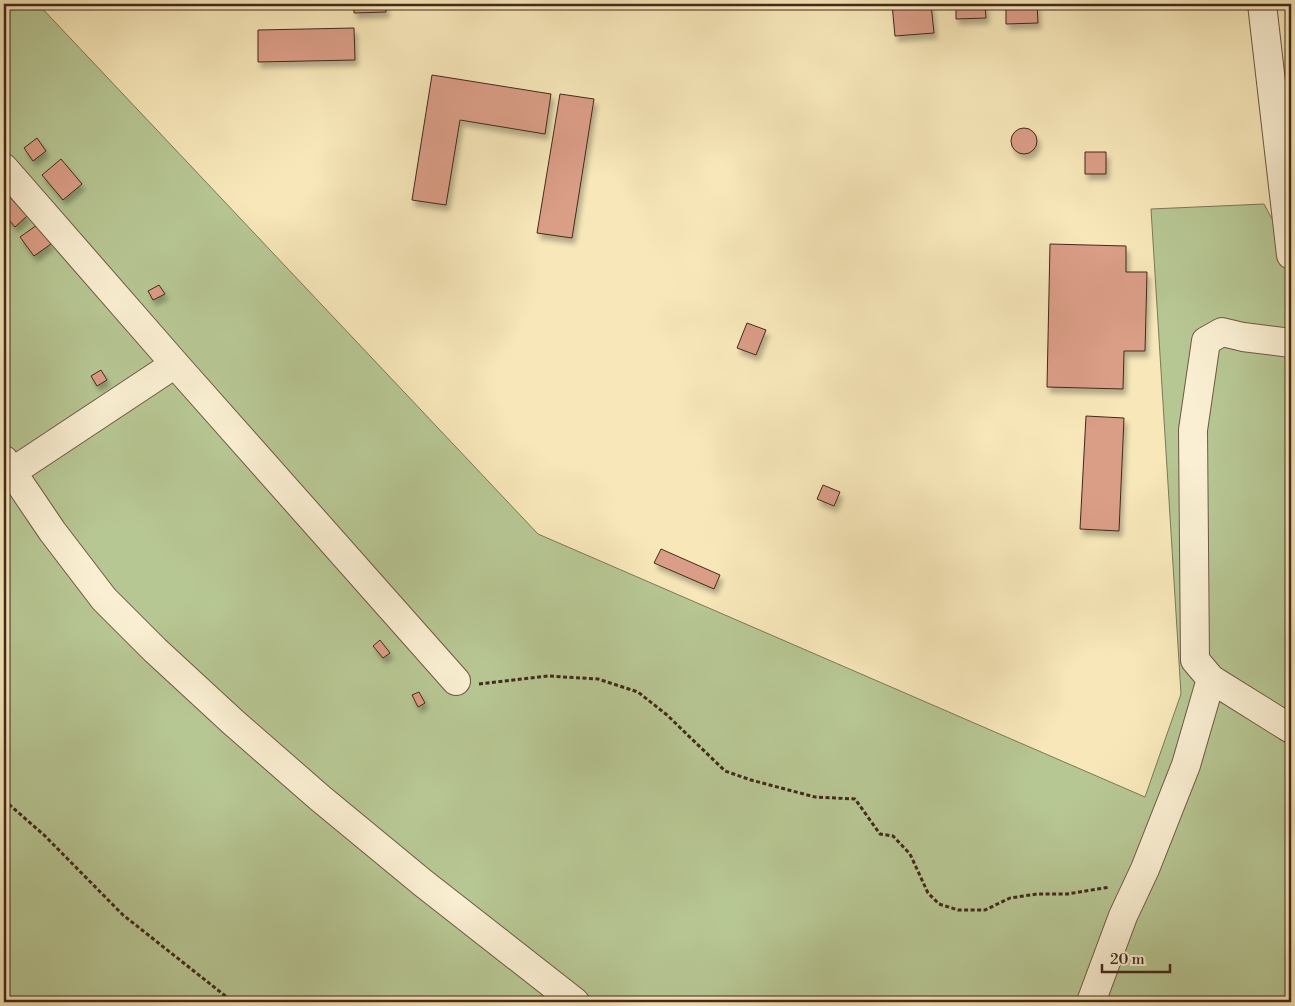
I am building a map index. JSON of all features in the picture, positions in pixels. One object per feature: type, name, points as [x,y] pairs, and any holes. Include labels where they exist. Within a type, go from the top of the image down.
[{"type":"street","points":[[1262,4],[1291,256]]},
{"type":"street","points":[[4,168],[456,681]]},
{"type":"street","points":[[1291,343],[1222,332],[1206,341],[1192,430],[1195,660],[1211,679],[1291,729]]},
{"type":"street","points":[[175,364],[8,466],[52,531],[104,599],[155,650],[320,798],[423,883],[575,1002]]},
{"type":"street","points":[[1091,1002],[1123,916],[1138,884],[1186,765],[1211,679]]},
{"type":"path","points":[[456,681],[482,684],[548,676],[598,679],[638,692],[667,715],[726,771],[815,798],[855,799],[880,834],[893,836],[910,854],[928,893],[939,904],[958,910],[984,910],[1010,898],[1037,894],[1067,894],[1138,884]]},
{"type":"path","points":[[4,800],[44,835],[123,915],[233,1002]]},
{"type":"green space","points":[[4,4],[38,4],[538,534],[1145,797],[1181,694],[1151,209],[1264,204],[1291,254],[1291,1002],[4,1002]]},
{"type":"building","points":[[354,4],[386,4],[386,12],[354,13]]},
{"type":"building","points":[[892,4],[931,4],[934,33],[895,36]]},
{"type":"building","points":[[956,4],[985,4],[986,18],[956,19]]},
{"type":"building","points":[[1006,4],[1037,4],[1038,23],[1006,24]]},
{"type":"building","points":[[354,28],[355,60],[258,62],[258,30]]},
{"type":"building","points":[[432,75],[551,94],[545,134],[460,120],[446,205],[412,200]]},
{"type":"building","points":[[560,94],[594,99],[572,238],[537,233]]},
{"type":"building","points":[[1024,128],[1033,132],[1037,141],[1033,150],[1024,154],[1015,150],[1011,141],[1015,132]]},
{"type":"building","points":[[37,138],[46,151],[33,161],[24,148]]},
{"type":"building","points":[[1085,152],[1106,152],[1106,174],[1085,174]]},
{"type":"building","points":[[61,159],[82,184],[63,200],[42,175]]},
{"type":"building","points":[[9,196],[27,216],[15,227],[4,214],[4,200]]},
{"type":"building","points":[[37,225],[51,244],[34,256],[20,237]]},
{"type":"building","points":[[1050,244],[1126,246],[1126,272],[1147,272],[1145,351],[1124,351],[1123,389],[1047,387]]},
{"type":"building","points":[[159,285],[165,294],[153,300],[148,291]]},
{"type":"building","points":[[747,323],[766,330],[756,355],[737,348]]},
{"type":"building","points":[[101,370],[107,380],[97,386],[91,376]]},
{"type":"building","points":[[1086,416],[1124,418],[1119,531],[1080,529]]},
{"type":"building","points":[[823,485],[840,492],[834,506],[817,499]]},
{"type":"building","points":[[661,549],[720,575],[714,589],[654,563]]},
{"type":"building","points":[[380,640],[390,653],[383,658],[373,646]]},
{"type":"building","points":[[419,692],[425,703],[418,707],[412,695]]}]
